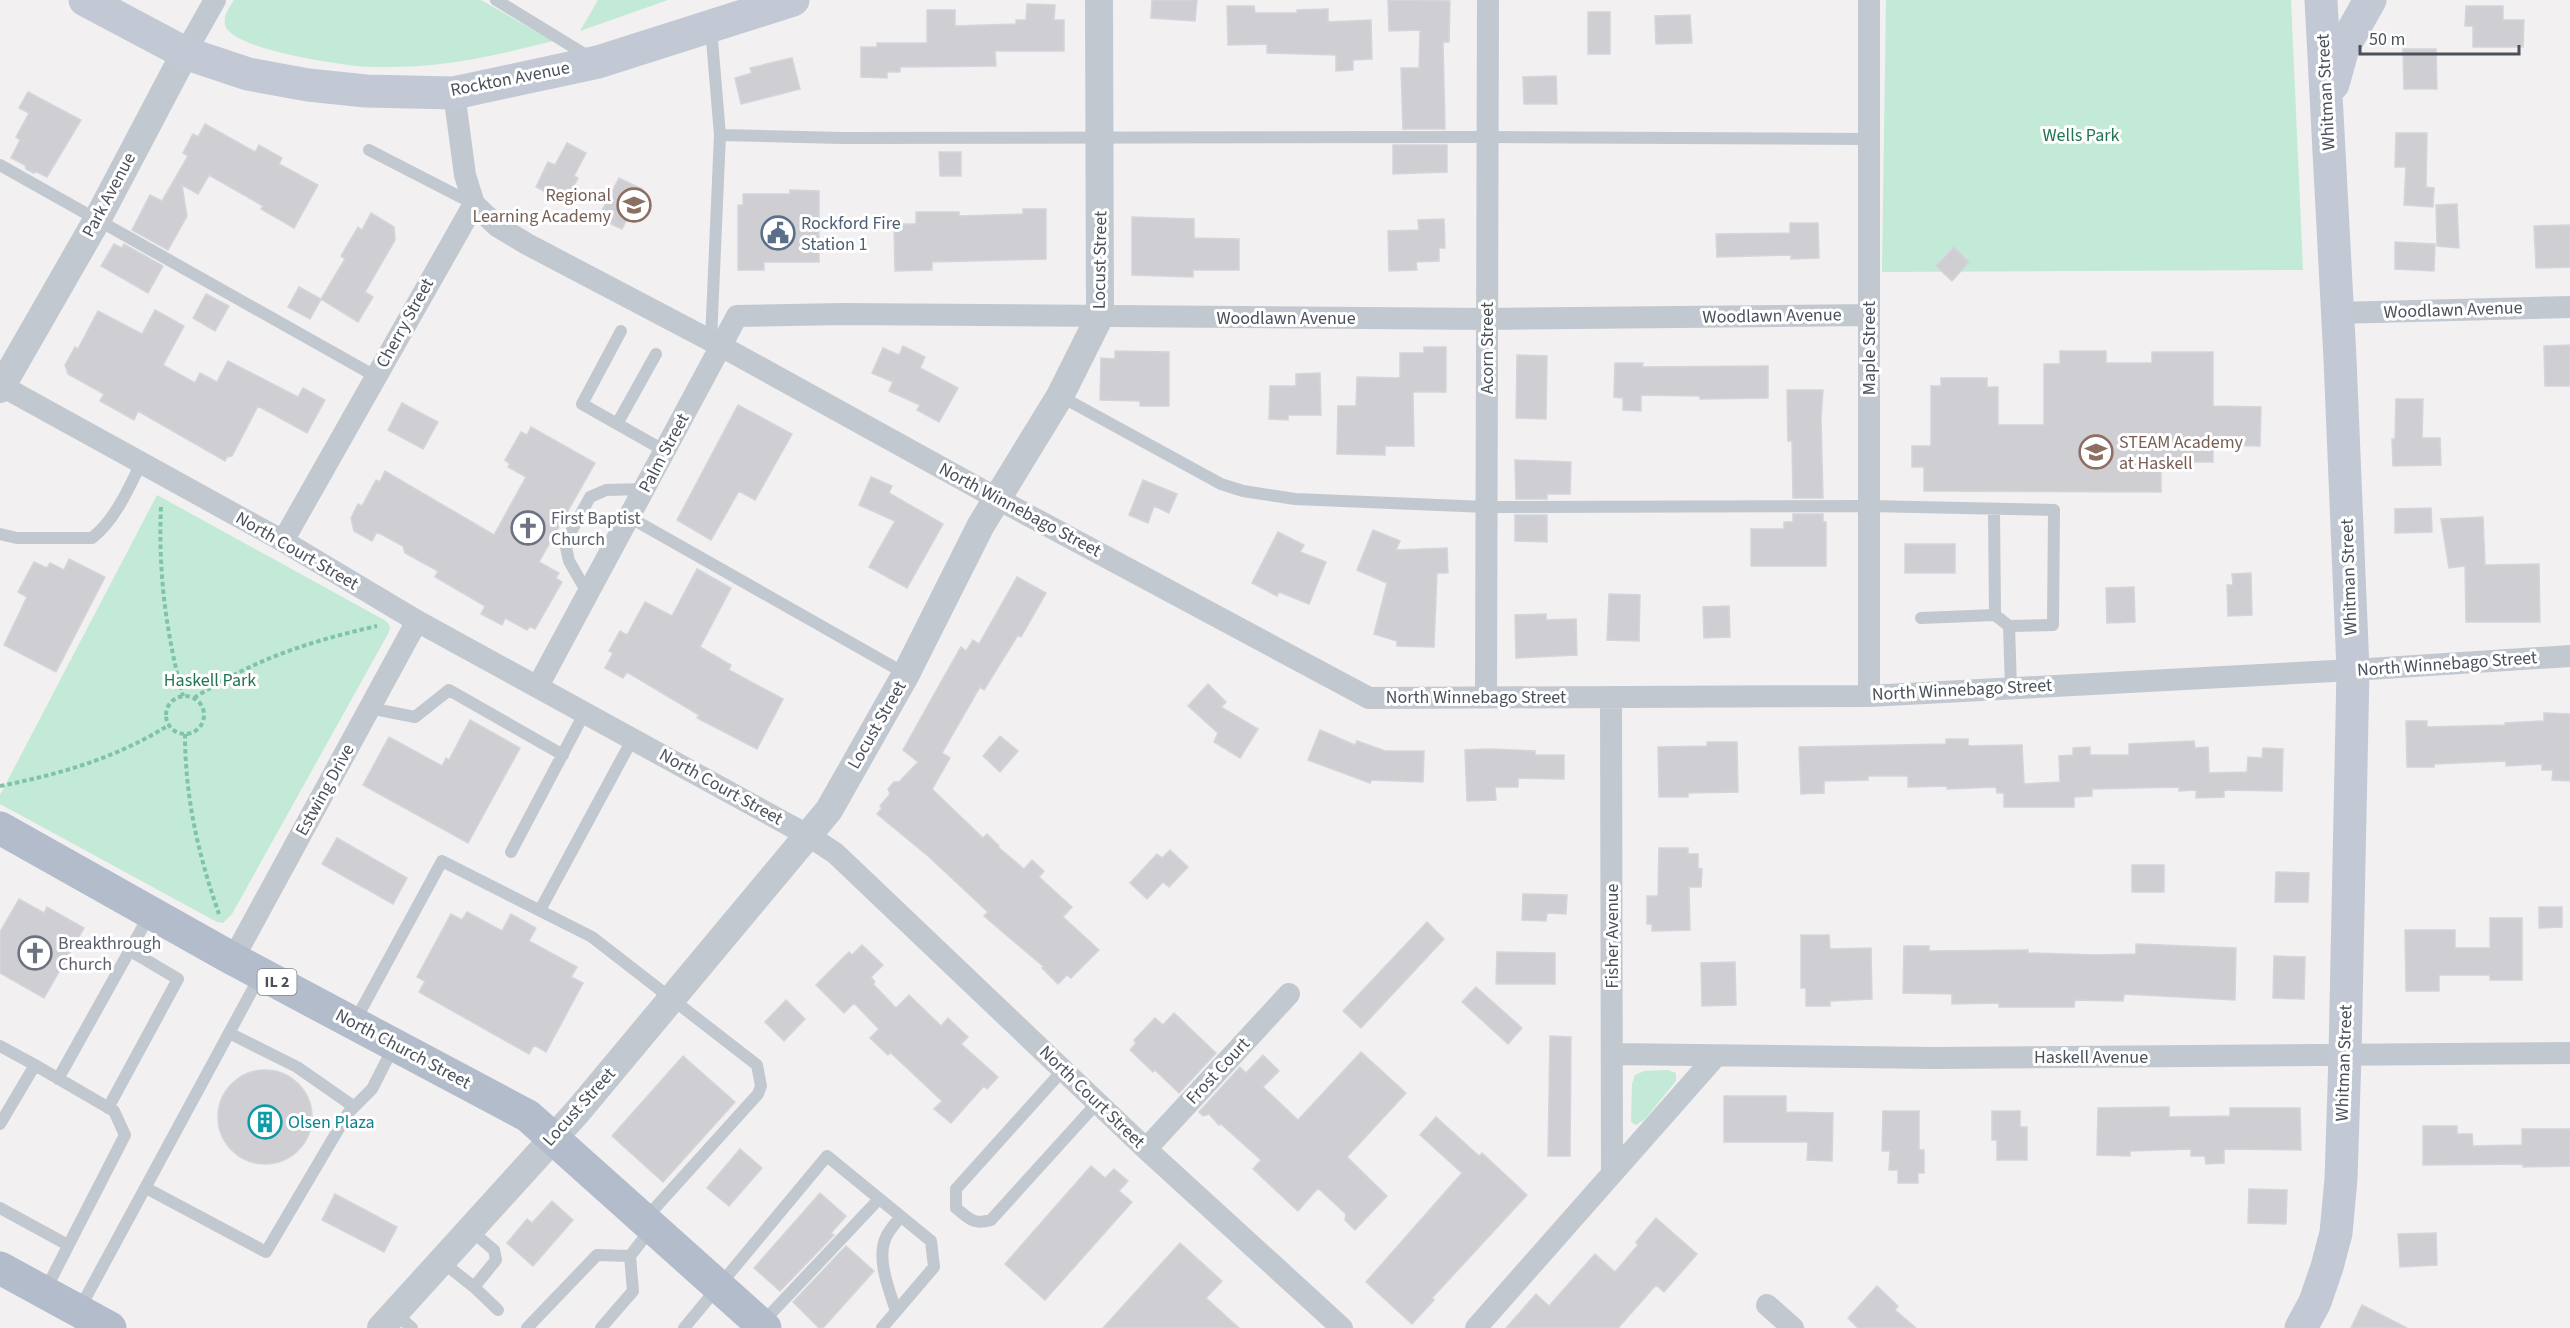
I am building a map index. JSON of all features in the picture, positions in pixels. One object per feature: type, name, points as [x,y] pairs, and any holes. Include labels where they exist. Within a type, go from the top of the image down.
[{"type":"main road","points":[[85,0],[184,53]]},
{"type":"main road","name":"Rockton Avenue","points":[[184,53],[248,74],[308,85],[366,91],[454,93],[598,62],[794,0]]},
{"type":"main road","name":"Whitman Street","points":[[2301,1328],[2315,1302],[2336,1233],[2346,1056],[2353,670],[2321,0]]},
{"type":"main road","points":[[2326,109],[2343,48],[2370,0]]},
{"type":"main road","name":"North Church Street","points":[[0,828],[233,959],[528,1116],[763,1326]]},
{"type":"main road","points":[[0,1268],[110,1328]]},
{"type":"street","name":"Park Avenue","points":[[1,387],[97,220],[184,53],[215,0]]},
{"type":"street","name":"Locust Street","points":[[396,1323],[441,1262],[578,1112],[829,810],[906,674],[981,525],[1060,396],[1100,316],[1099,0]]},
{"type":"street","name":"Acorn Street","points":[[1486,696],[1488,0]]},
{"type":"street","name":"Maple Street","points":[[1869,0],[1869,696]]},
{"type":"street","points":[[454,93],[465,175],[474,204]]},
{"type":"street","name":"North Winnebago Street","points":[[474,204],[497,226],[527,244],[716,343],[1369,698],[1869,696],[2570,656]]},
{"type":"street","name":"Cherry Street","points":[[283,541],[474,204]]},
{"type":"street","name":"Woodlawn Avenue","points":[[2336,313],[2570,307]]},
{"type":"street","name":"Woodlawn Avenue","points":[[716,343],[737,316],[843,314],[1488,319],[1869,315]]},
{"type":"street","name":"Palm Street","points":[[538,686],[664,451],[716,343]]},
{"type":"street","name":"North Court Street","points":[[1,387],[283,541],[417,621],[633,738],[809,836],[835,853],[1146,1149],[1342,1328]]},
{"type":"street","name":"Estwing Drive","points":[[233,959],[417,621]]},
{"type":"street","name":"Fisher Avenue","points":[[1611,698],[1612,1174]]},
{"type":"street","name":"Frost Court","points":[[1146,1149],[1289,994]]},
{"type":"street","name":"Haskell Avenue","points":[[1612,1054],[2346,1056],[2570,1053]]},
{"type":"street","points":[[1476,1328],[1716,1056]]},
{"type":"street","points":[[1767,1305],[1793,1328]]},
{"type":"lane","points":[[496,0],[598,62]]},
{"type":"lane","points":[[711,26],[720,135],[716,343]]},
{"type":"lane","points":[[720,135],[842,138],[1486,136],[1868,139]]},
{"type":"lane","points":[[369,150],[474,204]]},
{"type":"lane","points":[[0,165],[375,376]]},
{"type":"lane","points":[[621,331],[582,404],[664,451]]},
{"type":"lane","points":[[617,424],[656,354]]},
{"type":"lane","points":[[1060,396],[1221,484],[1243,491],[1295,498],[1486,507],[1868,506],[2054,510],[2053,625],[2009,626],[1995,615],[1922,618]]},
{"type":"lane","points":[[0,534],[17,538],[92,538],[102,530],[129,489],[141,463]]},
{"type":"lane","points":[[588,594],[569,561],[565,543],[590,497],[606,490],[644,489]]},
{"type":"lane","points":[[1994,509],[1995,615]]},
{"type":"lane","points":[[629,517],[906,674]]},
{"type":"lane","points":[[2009,626],[2011,688]]},
{"type":"lane","points":[[369,708],[415,717],[449,690],[562,755]]},
{"type":"lane","points":[[512,852],[585,712]]},
{"type":"lane","points":[[540,910],[633,738]]},
{"type":"lane","points":[[354,1024],[442,861],[592,937],[757,1065],[761,1086],[758,1094],[649,1223],[630,1256],[633,1291],[601,1328]]},
{"type":"lane","points":[[58,1079],[150,913]]},
{"type":"lane","points":[[108,1108],[178,979],[129,951]]},
{"type":"lane","points":[[79,1311],[261,973]]},
{"type":"lane","points":[[229,1033],[297,1067],[353,1106]]},
{"type":"lane","points":[[146,1188],[266,1252],[353,1106],[372,1089],[395,1045]]},
{"type":"lane","points":[[0,1046],[114,1111],[125,1135],[45,1292]]},
{"type":"lane","points":[[0,1124],[35,1065]]},
{"type":"lane","points":[[1064,1070],[956,1189],[956,1208],[972,1222],[982,1223],[991,1220],[1097,1103]]},
{"type":"lane","points":[[691,1325],[719,1285],[828,1156],[931,1241],[934,1267],[882,1328]]},
{"type":"lane","points":[[763,1326],[879,1199]]},
{"type":"lane","points":[[0,1209],[68,1245]]},
{"type":"lane","points":[[896,1311],[886,1280],[882,1249],[886,1236],[900,1217]]},
{"type":"lane","points":[[470,1230],[494,1250],[496,1260],[474,1287]]},
{"type":"lane","points":[[527,1328],[597,1255],[630,1256]]},
{"type":"lane","points":[[441,1262],[474,1287],[498,1310]]},
{"type":"path","points":[[162,507],[162,583],[172,657],[183,696]]},
{"type":"path","points":[[194,698],[249,666],[301,645],[377,626]]},
{"type":"path","points":[[183,696],[194,698],[203,707],[204,720],[197,730],[185,734],[173,730],[169,725],[166,712],[168,706],[183,696]]},
{"type":"path","points":[[0,786],[54,775],[88,765],[148,738],[169,725]]},
{"type":"path","points":[[185,734],[188,797],[194,835],[219,914]]},
{"type":"green space","points":[[234,0],[481,0],[553,41],[478,58],[431,65],[371,67],[339,64],[268,49],[232,34],[225,25],[225,18]]},
{"type":"green space","points":[[598,0],[668,0],[580,31]]},
{"type":"green space","name":"Wells Park","points":[[1886,0],[2291,0],[2303,270],[1882,272]]},
{"type":"green space","name":"Haskell Park","points":[[157,495],[386,621],[390,626],[389,632],[232,914],[223,923],[217,922],[0,804],[0,795]]},
{"type":"green space","points":[[1668,1070],[1676,1073],[1676,1081],[1645,1119],[1636,1125],[1631,1122],[1632,1084],[1635,1075],[1644,1071]]},
{"type":"building","points":[[1152,0],[1197,0],[1195,21],[1151,18]]},
{"type":"building","points":[[1388,0],[1450,1],[1449,42],[1443,42],[1445,129],[1403,129],[1401,68],[1419,68],[1420,30],[1389,31]]},
{"type":"building","points":[[1027,4],[1055,5],[1054,20],[1064,20],[1064,51],[995,51],[996,66],[900,67],[900,72],[887,72],[887,78],[861,77],[861,47],[877,47],[877,43],[927,43],[927,10],[955,10],[955,26],[1016,24],[1016,20],[1026,20]]},
{"type":"building","points":[[1227,6],[1254,6],[1255,13],[1297,13],[1297,10],[1328,9],[1328,22],[1371,20],[1372,59],[1353,60],[1353,70],[1336,71],[1336,55],[1267,53],[1267,44],[1228,45]]},
{"type":"building","points":[[2466,6],[2503,6],[2503,20],[2524,20],[2523,47],[2473,47],[2473,26],[2465,26]]},
{"type":"building","points":[[1588,12],[1610,12],[1610,54],[1588,54]]},
{"type":"building","points":[[1690,15],[1692,43],[1656,44],[1655,16]]},
{"type":"building","points":[[2403,49],[2436,49],[2437,89],[2404,89]]},
{"type":"building","points":[[792,58],[800,89],[741,104],[735,78],[752,73],[750,68]]},
{"type":"building","points":[[1556,76],[1557,104],[1524,104],[1523,77]]},
{"type":"building","points":[[28,92],[81,120],[47,177],[37,172],[33,173],[26,169],[25,165],[11,158],[20,140],[16,137],[29,113],[19,108]]},
{"type":"building","points":[[205,124],[255,152],[259,145],[282,158],[279,164],[318,185],[294,228],[261,209],[263,206],[209,175],[198,194],[182,185],[187,216],[168,250],[132,230],[150,195],[162,201],[188,156],[183,153],[193,134],[198,137]]},
{"type":"building","points":[[2396,133],[2427,133],[2426,187],[2434,188],[2433,207],[2404,205],[2406,167],[2395,167]]},
{"type":"building","points":[[567,143],[586,153],[574,176],[578,178],[565,202],[536,187],[548,162],[555,165]]},
{"type":"building","points":[[1393,145],[1447,145],[1447,172],[1393,174]]},
{"type":"building","points":[[939,152],[961,152],[961,176],[940,176]]},
{"type":"building","points":[[619,178],[642,189],[622,229],[598,218]]},
{"type":"building","name":"Rockford Fire Station 1","points":[[790,190],[819,191],[819,262],[764,262],[764,270],[738,270],[738,205],[743,205],[743,194],[790,194]]},
{"type":"building","points":[[2457,204],[2459,248],[2437,246],[2436,205]]},
{"type":"building","points":[[1023,209],[1046,209],[1046,259],[932,262],[932,270],[895,271],[894,224],[916,224],[916,212],[959,212],[959,216],[1023,214]]},
{"type":"building","points":[[371,213],[394,227],[395,240],[365,292],[373,297],[358,322],[321,299],[345,259],[341,256],[358,227],[362,230]]},
{"type":"building","points":[[1132,217],[1194,219],[1194,238],[1239,239],[1239,270],[1193,270],[1193,277],[1132,275]]},
{"type":"building","points":[[1444,219],[1445,248],[1439,248],[1439,261],[1416,262],[1417,270],[1389,271],[1388,231],[1419,230],[1418,220]]},
{"type":"building","points":[[1790,223],[1818,223],[1819,258],[1791,259],[1791,255],[1717,257],[1716,234],[1790,233]]},
{"type":"building","points":[[2570,225],[2570,267],[2536,268],[2534,226]]},
{"type":"building","points":[[2395,242],[2435,244],[2434,271],[2395,269]]},
{"type":"building","points":[[114,244],[122,248],[124,244],[163,266],[148,293],[101,266]]},
{"type":"building","points":[[1954,247],[1969,262],[1952,281],[1936,266]]},
{"type":"building","points":[[299,287],[321,299],[310,319],[288,307]]},
{"type":"building","points":[[206,294],[229,306],[215,331],[193,318]]},
{"type":"building","points":[[155,310],[184,326],[163,365],[195,383],[200,373],[217,382],[228,361],[298,397],[303,388],[325,400],[307,433],[258,406],[232,456],[227,457],[225,461],[138,411],[134,420],[100,401],[104,394],[68,374],[65,365],[75,347],[78,349],[98,311],[142,334]]},
{"type":"building","points":[[2570,345],[2570,386],[2545,386],[2544,346]]},
{"type":"building","points":[[903,346],[925,357],[920,368],[958,388],[939,422],[917,410],[920,405],[889,391],[893,382],[872,373],[883,348],[899,355]]},
{"type":"building","points":[[1424,347],[1446,347],[1446,392],[1413,392],[1414,446],[1385,446],[1385,455],[1337,454],[1338,406],[1356,406],[1357,377],[1400,378],[1400,353],[1424,353]]},
{"type":"building","points":[[1115,351],[1169,352],[1169,406],[1140,406],[1140,401],[1100,400],[1101,358],[1115,359]]},
{"type":"building","points":[[2060,351],[2106,351],[2106,363],[2152,363],[2152,352],[2213,352],[2213,406],[2261,407],[2260,446],[2213,445],[2213,462],[2161,462],[2161,492],[1924,491],[1924,467],[1912,467],[1912,446],[1931,446],[1931,386],[1941,386],[1941,378],[1987,378],[1987,387],[1998,387],[1998,425],[2044,425],[2044,364],[2060,364]]},
{"type":"building","points":[[1517,355],[1547,356],[1546,419],[1516,418]]},
{"type":"building","points":[[1615,363],[1643,363],[1642,367],[1768,366],[1768,398],[1700,399],[1700,396],[1641,395],[1641,411],[1623,410],[1623,398],[1614,397]]},
{"type":"building","points":[[1320,373],[1321,415],[1288,415],[1288,420],[1269,419],[1270,386],[1296,386],[1296,374]]},
{"type":"building","points":[[1787,390],[1823,390],[1821,418],[1823,498],[1793,498],[1792,441],[1788,441]]},
{"type":"building","points":[[2396,399],[2423,399],[2422,438],[2440,438],[2441,465],[2393,466],[2392,439],[2395,439]]},
{"type":"building","points":[[402,403],[438,422],[423,449],[388,430]]},
{"type":"building","points":[[738,405],[792,434],[755,500],[739,491],[711,540],[677,520]]},
{"type":"building","name":"First Baptist Church","points":[[531,427],[595,463],[539,562],[559,573],[556,578],[562,582],[535,629],[530,626],[527,630],[505,618],[502,625],[481,614],[485,606],[435,577],[438,571],[405,553],[403,546],[377,532],[372,541],[354,531],[351,518],[358,504],[362,506],[376,480],[380,482],[385,471],[494,535],[526,477],[508,467],[510,464],[505,460],[521,432],[527,435]]},
{"type":"building","points":[[1515,460],[1571,462],[1570,494],[1547,494],[1547,499],[1516,499]]},
{"type":"building","points":[[871,477],[892,486],[889,493],[943,524],[907,588],[869,567],[895,521],[859,505]]},
{"type":"building","points":[[1143,480],[1177,494],[1169,513],[1154,506],[1148,523],[1129,515]]},
{"type":"building","points":[[2431,508],[2432,532],[2395,533],[2395,509]]},
{"type":"building","points":[[1793,514],[1823,514],[1823,522],[1826,522],[1826,566],[1751,566],[1751,529],[1784,529],[1784,522],[1793,522]]},
{"type":"building","points":[[1515,515],[1547,515],[1547,542],[1515,541]]},
{"type":"building","points":[[2483,517],[2485,565],[2539,564],[2540,622],[2466,622],[2465,566],[2449,568],[2441,519]]},
{"type":"building","points":[[1373,530],[1400,541],[1396,550],[1447,548],[1448,573],[1437,573],[1434,647],[1397,646],[1397,641],[1374,634],[1387,583],[1357,570]]},
{"type":"building","points":[[1278,532],[1304,545],[1300,552],[1326,562],[1309,604],[1279,592],[1277,596],[1252,583]]},
{"type":"building","points":[[1905,544],[1955,544],[1955,573],[1905,573]]},
{"type":"building","points":[[69,559],[105,577],[56,672],[4,645],[27,597],[18,592],[34,562],[47,568],[50,563],[64,570]]},
{"type":"building","points":[[697,569],[731,588],[700,647],[731,665],[729,670],[783,699],[757,749],[697,718],[699,715],[627,672],[623,678],[605,668],[613,653],[609,651],[620,631],[627,635],[645,602],[672,616]]},
{"type":"building","points":[[2251,573],[2252,615],[2228,616],[2227,585],[2233,585],[2232,574]]},
{"type":"building","points":[[1017,577],[1046,593],[1021,637],[1018,635],[984,690],[980,687],[942,753],[950,758],[932,789],[983,838],[987,834],[998,847],[1024,869],[1032,860],[1044,871],[1039,877],[1072,907],[1063,917],[1099,950],[1071,978],[1067,975],[1058,984],[1042,968],[1044,967],[984,916],[988,912],[928,856],[877,814],[882,808],[880,806],[890,794],[888,789],[894,782],[899,782],[918,762],[903,750],[961,647],[966,651],[973,640],[979,644]]},
{"type":"building","points":[[2134,587],[2135,622],[2107,623],[2106,588]]},
{"type":"building","points":[[1609,594],[1640,595],[1639,641],[1607,640]]},
{"type":"building","points":[[1729,606],[1730,637],[1704,638],[1703,607]]},
{"type":"building","points":[[1546,614],[1546,620],[1576,619],[1577,655],[1516,658],[1515,615]]},
{"type":"building","points":[[1208,684],[1226,702],[1221,707],[1258,729],[1240,758],[1214,742],[1218,733],[1188,706]]},
{"type":"building","points":[[2544,713],[2570,714],[2570,781],[2552,780],[2553,770],[2542,770],[2542,764],[2506,766],[2506,761],[2407,767],[2406,721],[2427,721],[2427,727],[2505,725],[2505,723],[2544,721]]},
{"type":"building","points":[[470,720],[520,748],[468,843],[363,785],[389,737],[442,766],[446,758],[449,760]]},
{"type":"building","points":[[1320,730],[1355,745],[1357,741],[1385,751],[1424,751],[1423,782],[1371,780],[1370,783],[1308,760]]},
{"type":"building","points":[[1000,736],[1018,751],[1000,772],[983,756]]},
{"type":"building","points":[[1946,739],[1968,739],[1968,746],[2022,745],[2024,784],[2060,782],[2059,756],[2073,755],[2073,748],[2090,747],[2090,755],[2129,755],[2129,744],[2194,741],[2195,748],[2208,747],[2209,773],[2247,772],[2248,757],[2262,758],[2263,748],[2283,749],[2282,791],[2224,790],[2224,797],[2196,798],[2196,790],[2179,791],[2179,787],[2092,789],[2092,796],[2074,797],[2074,807],[2004,807],[2004,793],[1997,793],[1996,787],[1947,789],[1947,786],[1908,787],[1908,776],[1868,776],[1868,780],[1824,781],[1824,793],[1801,794],[1799,747],[1946,744]]},
{"type":"building","points":[[1707,742],[1737,742],[1738,792],[1688,793],[1688,797],[1659,797],[1658,747],[1707,746]]},
{"type":"building","points":[[1465,750],[1535,751],[1535,755],[1564,755],[1564,779],[1518,778],[1518,787],[1495,787],[1496,800],[1467,801]]},
{"type":"building","points":[[337,838],[407,878],[393,904],[322,864]]},
{"type":"building","points":[[1659,848],[1688,848],[1688,854],[1698,854],[1698,868],[1702,869],[1701,887],[1689,887],[1690,930],[1652,931],[1652,924],[1647,924],[1647,896],[1658,896]]},
{"type":"building","points":[[1170,850],[1188,867],[1169,887],[1163,882],[1147,899],[1130,883],[1157,854],[1162,858]]},
{"type":"building","points":[[2132,865],[2164,865],[2164,892],[2132,892]]},
{"type":"building","points":[[2276,872],[2309,873],[2308,902],[2275,902]]},
{"type":"building","points":[[1523,894],[1567,895],[1566,914],[1547,913],[1546,921],[1522,920]]},
{"type":"building","name":"Breakthrough Church","points":[[19,899],[44,913],[47,907],[84,928],[44,998],[0,973],[0,932]]},
{"type":"building","points":[[2539,907],[2562,907],[2562,927],[2539,928]]},
{"type":"building","points":[[467,912],[502,931],[511,914],[536,928],[529,941],[577,967],[571,977],[583,983],[546,1052],[534,1045],[529,1054],[419,992],[425,981],[417,977],[451,914],[462,920]]},
{"type":"building","points":[[2490,918],[2522,918],[2522,980],[2490,980],[2490,975],[2439,975],[2439,991],[2406,991],[2405,930],[2455,930],[2455,948],[2490,948]]},
{"type":"building","points":[[1427,922],[1444,939],[1361,1028],[1343,1011]]},
{"type":"building","points":[[1801,935],[1829,935],[1830,949],[1871,948],[1872,999],[1830,1001],[1830,1006],[1806,1006],[1806,988],[1801,988]]},
{"type":"building","points":[[2136,944],[2236,948],[2235,1000],[2124,994],[2123,1001],[2075,1000],[2074,1007],[1999,1007],[1999,1003],[1952,1004],[1952,994],[1903,993],[1904,946],[1929,946],[1929,951],[2028,950],[2028,953],[2096,955],[2136,954]]},
{"type":"building","points":[[862,945],[883,965],[871,977],[875,982],[873,984],[896,1008],[909,995],[941,1026],[948,1018],[968,1037],[961,1044],[998,1077],[987,1089],[984,1086],[951,1123],[934,1109],[942,1101],[890,1052],[888,1055],[870,1038],[879,1029],[854,1003],[844,1013],[816,985],[849,952],[852,955]]},
{"type":"building","points":[[1497,952],[1555,953],[1555,984],[1496,984]]},
{"type":"building","points":[[2274,956],[2305,957],[2304,999],[2273,998]]},
{"type":"building","points":[[1735,962],[1736,1005],[1702,1006],[1701,963]]},
{"type":"building","points":[[1476,987],[1522,1028],[1508,1044],[1462,1002]]},
{"type":"building","points":[[786,1000],[805,1019],[784,1041],[765,1022]]},
{"type":"building","points":[[1174,1013],[1216,1053],[1179,1093],[1130,1050],[1136,1043],[1134,1040],[1155,1018],[1163,1025]]},
{"type":"building","points":[[1550,1036],[1571,1037],[1570,1156],[1548,1156]]},
{"type":"building","points":[[1361,1052],[1406,1093],[1347,1157],[1387,1196],[1355,1230],[1345,1220],[1346,1214],[1318,1188],[1298,1211],[1253,1169],[1261,1160],[1209,1114],[1203,1116],[1199,1112],[1240,1067],[1246,1073],[1263,1055],[1279,1071],[1263,1087],[1298,1120]]},
{"type":"building","points":[[683,1056],[735,1102],[663,1182],[612,1136]]},
{"type":"building","name":"Olsen Plaza","points":[[265,1070],[283,1073],[298,1084],[309,1099],[312,1117],[309,1135],[298,1150],[283,1161],[265,1164],[247,1161],[232,1150],[221,1135],[218,1117],[221,1099],[232,1084],[247,1073]]},
{"type":"building","points":[[1724,1096],[1786,1096],[1786,1112],[1833,1113],[1832,1161],[1807,1160],[1808,1142],[1724,1142]]},
{"type":"building","points":[[2169,1107],[2169,1117],[2230,1116],[2230,1108],[2300,1108],[2301,1150],[2224,1149],[2224,1163],[2206,1164],[2205,1156],[2191,1156],[2191,1149],[2130,1151],[2130,1156],[2097,1155],[2098,1108]]},
{"type":"building","points":[[1883,1111],[1919,1111],[1919,1150],[1924,1150],[1924,1173],[1918,1173],[1918,1183],[1898,1183],[1898,1170],[1889,1170],[1890,1151],[1882,1151]]},
{"type":"building","points":[[1992,1111],[2020,1111],[2020,1127],[2027,1127],[2027,1160],[1997,1160],[1997,1140],[1992,1140]]},
{"type":"building","points":[[1436,1117],[1479,1156],[1482,1153],[1527,1195],[1432,1298],[1434,1300],[1412,1324],[1366,1282],[1462,1173],[1420,1135]]},
{"type":"building","points":[[2423,1126],[2457,1126],[2457,1134],[2472,1134],[2473,1146],[2522,1145],[2522,1129],[2570,1129],[2570,1166],[2423,1165]]},
{"type":"building","points":[[740,1149],[762,1168],[729,1206],[707,1188]]},
{"type":"building","points":[[1091,1166],[1105,1178],[1114,1169],[1128,1181],[1119,1191],[1132,1202],[1045,1300],[1005,1264]]},
{"type":"building","points":[[2249,1189],[2287,1190],[2286,1224],[2248,1223]]},
{"type":"building","points":[[820,1193],[846,1216],[831,1233],[834,1235],[780,1291],[754,1268]]},
{"type":"building","points":[[335,1194],[397,1227],[384,1252],[322,1220]]},
{"type":"building","points":[[552,1201],[573,1220],[533,1266],[507,1243],[527,1219],[532,1223]]},
{"type":"building","points":[[1656,1218],[1697,1254],[1664,1292],[1656,1285],[1618,1328],[1506,1328],[1536,1294],[1549,1306],[1595,1254],[1615,1272],[1638,1245],[1636,1242]]},
{"type":"building","points":[[2436,1233],[2437,1265],[2400,1267],[2398,1234]]},
{"type":"building","points":[[1180,1243],[1222,1281],[1206,1298],[1239,1328],[1103,1328]]},
{"type":"building","points":[[846,1246],[874,1271],[823,1328],[819,1328],[793,1302]]},
{"type":"building","points":[[1877,1286],[1898,1306],[1895,1310],[1916,1328],[1858,1328],[1848,1318]]},
{"type":"building","points":[[2362,1305],[2407,1328],[2351,1328]]},
{"type":"place","name":"Regional Learning Academy","points":[[634,205]]},
{"type":"place","name":"Rockford Fire Station 1","points":[[778,233]]},
{"type":"place","name":"STEAM Academy at Haskell","points":[[2096,452]]},
{"type":"place","name":"First Baptist Church","points":[[528,528]]},
{"type":"place","name":"Breakthrough Church","points":[[35,953]]},
{"type":"place","name":"Olsen Plaza","points":[[265,1122]]}]
